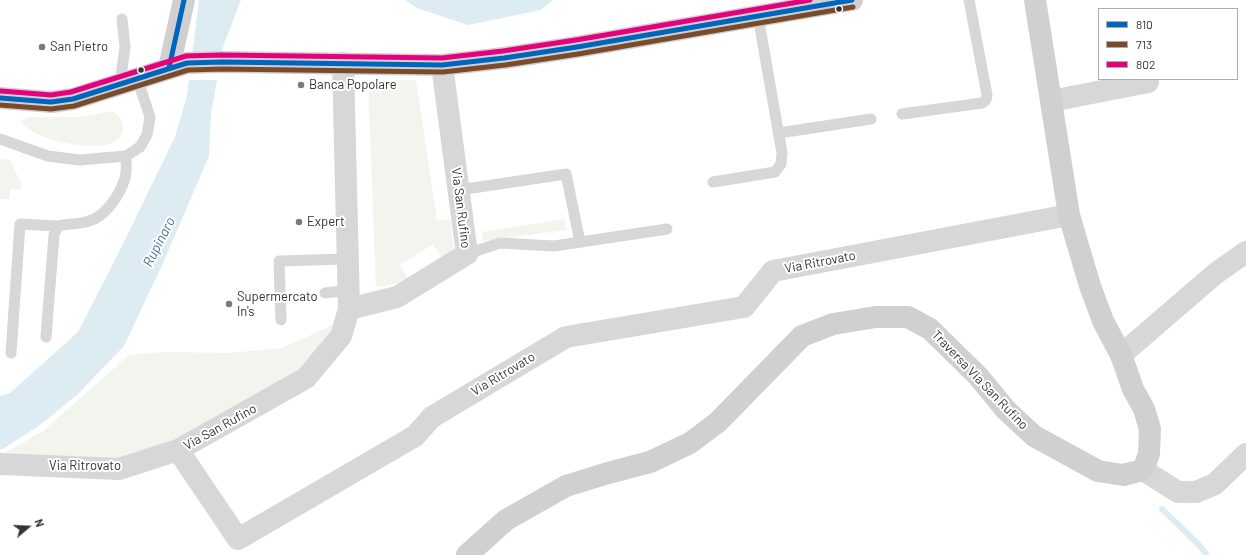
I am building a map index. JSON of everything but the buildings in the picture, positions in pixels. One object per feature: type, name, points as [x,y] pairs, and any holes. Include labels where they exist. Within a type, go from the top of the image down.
[{"type":"street","points":[[178,65],[184,0]]},
{"type":"street","points":[[0,98],[51,102],[73,99],[178,65],[222,62],[442,65],[504,58],[852,0]]},
{"type":"street","points":[[1035,0],[1069,214],[1090,286],[1103,321],[1121,355],[1133,389],[1144,409],[1150,429],[1149,454],[1142,470],[1178,492],[1196,492],[1215,484],[1246,454]]},
{"type":"street","points":[[343,63],[349,299]]},
{"type":"street","name":"Via San Rufino","points":[[178,450],[306,378],[340,336],[349,299],[397,296],[467,254],[442,65]]},
{"type":"street","points":[[1051,101],[1148,82]]},
{"type":"street","name":"Via Ritrovato","points":[[0,464],[119,469],[178,450],[238,539],[415,436],[432,416],[566,336],[744,307],[772,271],[1069,214]]},
{"type":"street","points":[[1121,355],[1215,274],[1246,252]]},
{"type":"street","name":"Traversa Via San Rufino","points":[[466,555],[506,520],[566,486],[650,462],[690,443],[718,422],[802,336],[833,324],[876,317],[908,317],[930,329],[978,376],[1006,410],[1034,436],[1098,471],[1123,475],[1142,470]]},
{"type":"lane","points":[[902,114],[982,103],[986,100],[987,95],[969,0]]},
{"type":"lane","points":[[713,182],[775,172],[781,164],[782,153],[779,133],[758,16]]},
{"type":"lane","points":[[0,139],[48,156],[79,160],[126,156],[140,147],[147,134],[150,117],[129,81],[122,19]]},
{"type":"lane","points":[[779,133],[871,119]]},
{"type":"lane","points":[[11,353],[20,224],[58,226],[89,221],[102,213],[114,202],[120,190],[125,177],[126,156]]},
{"type":"lane","points":[[459,190],[566,174],[580,242]]},
{"type":"lane","points":[[46,337],[54,235],[58,226]]},
{"type":"lane","points":[[467,254],[500,243],[554,246],[667,229]]},
{"type":"lane","points":[[281,320],[279,261],[348,259]]},
{"type":"lane","points":[[325,293],[349,299]]},
{"type":"shaded area","points":[[368,80],[416,80],[437,221],[451,219],[454,254],[443,260],[433,244],[400,265],[410,281],[376,287]]},
{"type":"shaded area","points":[[112,111],[120,118],[123,128],[120,137],[113,142],[103,145],[78,145],[43,137],[21,122],[21,120],[30,117],[81,117]]},
{"type":"shaded area","points":[[0,159],[10,160],[21,183],[21,190],[10,189],[9,199],[0,199]]},
{"type":"shaded area","points":[[565,219],[566,230],[483,241],[482,232]]},
{"type":"shaded area","points":[[333,325],[320,351],[303,371],[153,451],[126,459],[5,453],[43,431],[129,355],[165,352],[229,353],[282,348]]},
{"type":"water","name":"Rupinaro","points":[[199,0],[241,0],[223,47],[211,114],[209,156],[164,261],[124,346],[78,394],[40,425],[3,449],[0,449],[0,396],[10,393],[78,332],[175,137],[187,96]]},
{"type":"water","points":[[405,0],[553,0],[541,10],[468,25],[417,8]]},
{"type":"pier","points":[[190,58],[222,64],[219,80],[187,80]]},
{"type":"waterway","points":[[1162,509],[1199,545],[1207,555]]},
{"type":"transit line","name":"810","points":[[169,68],[184,0]]},
{"type":"transit line","name":"802","points":[[1,91],[51,95],[71,92],[186,56],[222,55],[442,58],[576,40],[810,0]]},
{"type":"transit line","name":"810","points":[[0,98],[51,102],[73,99],[187,63],[222,62],[442,65],[504,58],[852,0]]},
{"type":"transit line","name":"713","points":[[0,105],[51,109],[74,106],[188,70],[222,69],[443,72],[505,65],[853,7]]},
{"type":"place","name":"San Pietro","points":[[42,47]]},
{"type":"place","name":"Banca Popolare","points":[[301,85]]},
{"type":"place","name":"Expert","points":[[299,222]]},
{"type":"place","name":"Supermercato In's","points":[[229,304]]}]
